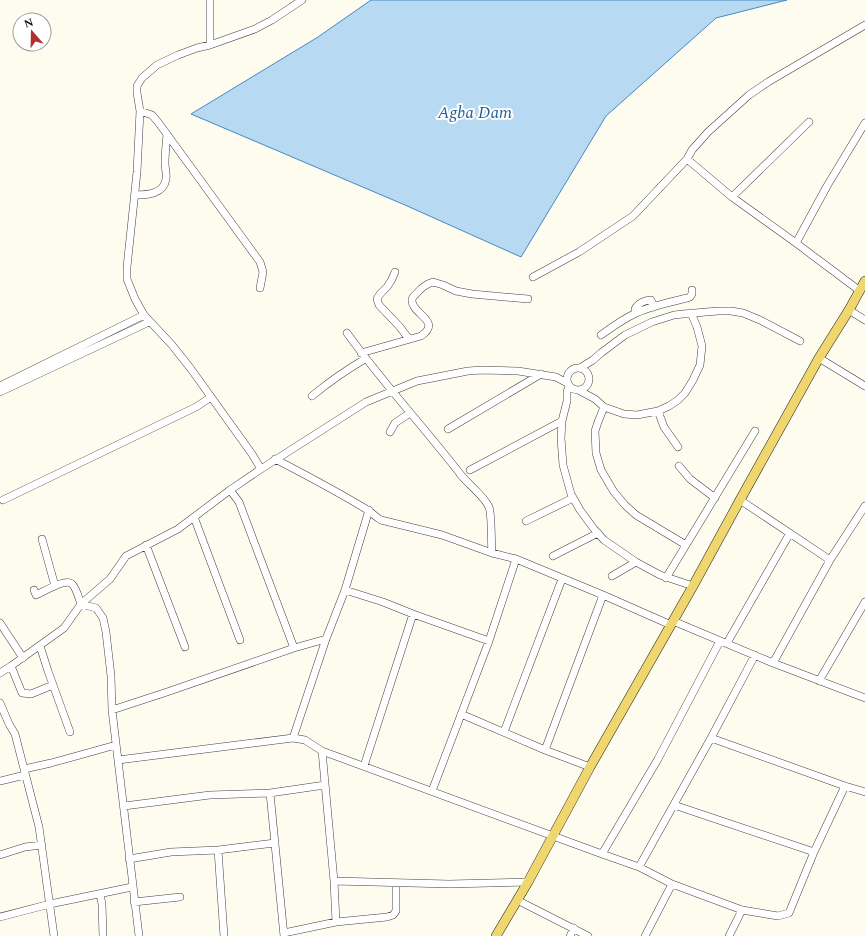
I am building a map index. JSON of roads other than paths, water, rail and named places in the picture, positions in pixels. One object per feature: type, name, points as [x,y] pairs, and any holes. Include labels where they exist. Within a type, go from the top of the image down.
[{"type":"main road","points":[[496,936],[528,882],[552,836],[819,358],[865,281]]},
{"type":"street","points":[[210,0],[210,45]]},
{"type":"street","points":[[261,469],[212,397],[172,345],[144,315],[135,299],[128,279],[127,266],[137,172],[140,111],[137,86],[142,78],[157,65],[197,48],[255,30],[302,0]]},
{"type":"street","points":[[533,277],[579,252],[633,216],[687,159],[692,150],[708,132],[749,95],[768,82],[865,25]]},
{"type":"street","points":[[140,111],[152,115],[260,262],[263,272],[260,288]]},
{"type":"street","points":[[732,197],[809,122]]},
{"type":"street","points":[[796,243],[865,123]]},
{"type":"street","points":[[135,195],[155,192],[162,189],[165,184],[167,135]]},
{"type":"street","points":[[687,159],[732,197],[860,291]]},
{"type":"street","points":[[395,272],[391,281],[379,294],[377,299],[379,305],[409,339]]},
{"type":"street","points":[[312,396],[350,368],[363,356],[379,348],[421,336],[427,332],[429,328],[428,324],[414,306],[412,298],[427,284],[433,282],[456,291],[472,294],[528,299]]},
{"type":"street","points":[[601,335],[636,313],[687,298],[692,294],[692,290]]},
{"type":"street","points":[[636,313],[636,306],[646,301],[651,300],[654,307]]},
{"type":"street","points":[[646,310],[652,322]]},
{"type":"street","points":[[556,377],[568,374],[572,370],[580,368],[593,360],[601,352],[625,335],[652,322],[674,315],[718,310],[743,313],[760,320],[800,341]]},
{"type":"street","points":[[849,310],[865,320]]},
{"type":"street","points":[[0,673],[64,628],[81,604],[110,579],[125,557],[173,531],[275,459],[366,402],[392,390],[417,381],[468,371],[518,370],[556,377],[568,384],[573,390],[579,391],[595,399],[604,407],[624,414],[658,411],[669,406],[685,393],[694,380],[700,365],[702,346],[697,327],[691,313]]},
{"type":"street","points":[[0,386],[144,315]]},
{"type":"street","points":[[0,392],[149,322]]},
{"type":"street","points":[[347,333],[363,356],[438,445],[466,482],[487,504],[490,511],[492,552]]},
{"type":"street","points":[[819,358],[865,386]]},
{"type":"street","points":[[567,401],[587,386],[593,360]]},
{"type":"street","points":[[580,368],[585,370],[595,399]]},
{"type":"street","points":[[448,429],[541,374]]},
{"type":"street","points":[[568,374],[566,376],[568,384],[567,401],[562,421],[561,438],[563,465],[573,498],[580,510],[604,540],[636,562],[666,578],[693,586]]},
{"type":"street","points":[[3,500],[196,407],[212,397]]},
{"type":"street","points":[[604,407],[595,431],[596,453],[601,470],[614,492],[630,510],[686,545]]},
{"type":"street","points":[[658,411],[664,427],[678,447]]},
{"type":"street","points":[[390,432],[395,423],[407,416],[410,412]]},
{"type":"street","points":[[470,470],[562,421]]},
{"type":"street","points":[[666,578],[755,431]]},
{"type":"street","points":[[275,459],[369,510],[381,520],[442,535],[516,559],[672,623],[865,698]]},
{"type":"street","points":[[678,466],[690,479],[715,498]]},
{"type":"street","points":[[230,490],[239,502],[294,648]]},
{"type":"street","points":[[526,521],[573,498]]},
{"type":"street","points":[[740,500],[830,560]]},
{"type":"street","points":[[773,663],[830,560],[865,506]]},
{"type":"street","points":[[293,738],[326,639],[345,590],[369,510]]},
{"type":"street","points":[[194,517],[240,640]]},
{"type":"street","points":[[602,854],[724,642],[790,533]]},
{"type":"street","points":[[553,556],[598,534]]},
{"type":"street","points":[[42,539],[55,586]]},
{"type":"street","points":[[146,545],[185,647]]},
{"type":"street","points":[[432,791],[489,641],[516,559]]},
{"type":"street","points":[[612,576],[636,562]]},
{"type":"street","points":[[504,732],[562,579]]},
{"type":"street","points":[[34,590],[36,595],[55,586],[70,582],[74,585],[81,604]]},
{"type":"street","points":[[345,590],[383,602],[489,641]]},
{"type":"street","points":[[544,750],[603,595]]},
{"type":"street","points":[[819,681],[865,602]]},
{"type":"street","points":[[81,604],[96,608],[103,618],[111,676],[112,710],[132,887],[139,936]]},
{"type":"street","points":[[364,766],[413,614]]},
{"type":"street","points":[[0,623],[23,658]]},
{"type":"street","points":[[112,710],[294,648],[326,639]]},
{"type":"street","points":[[40,646],[70,732]]},
{"type":"street","points":[[639,867],[711,738],[755,655]]},
{"type":"street","points":[[11,666],[22,692],[31,694],[53,685]]},
{"type":"street","points":[[0,703],[15,734],[40,827],[54,936]]},
{"type":"street","points":[[461,714],[590,768]]},
{"type":"street","points":[[118,760],[293,738],[305,740],[322,751],[639,867],[672,884],[742,910],[778,916],[789,913],[814,852],[845,786]]},
{"type":"street","points":[[711,738],[865,792]]},
{"type":"street","points":[[0,781],[116,745]]},
{"type":"street","points":[[322,751],[334,881],[336,922]]},
{"type":"street","points":[[124,806],[210,795],[270,793],[326,785]]},
{"type":"street","points":[[270,793],[284,935],[336,922],[387,917],[396,911],[396,883]]},
{"type":"street","points":[[674,805],[814,852]]},
{"type":"street","points":[[129,859],[171,852],[218,850],[275,843]]},
{"type":"street","points":[[0,856],[25,846],[42,845]]},
{"type":"street","points":[[218,850],[224,936]]},
{"type":"street","points":[[334,881],[449,884],[528,882]]},
{"type":"street","points":[[645,936],[672,884]]},
{"type":"street","points":[[0,917],[50,904],[132,887]]},
{"type":"street","points":[[100,894],[102,904],[103,936]]},
{"type":"street","points":[[134,902],[180,897]]},
{"type":"street","points":[[517,900],[588,936]]},
{"type":"street","points":[[729,936],[742,910]]},
{"type":"street","points":[[570,936],[574,928]]},
{"type":"water","name":"Agba Dam","points":[[371,0],[787,0],[716,18],[606,116],[521,257],[405,205],[191,114],[318,37]]}]
